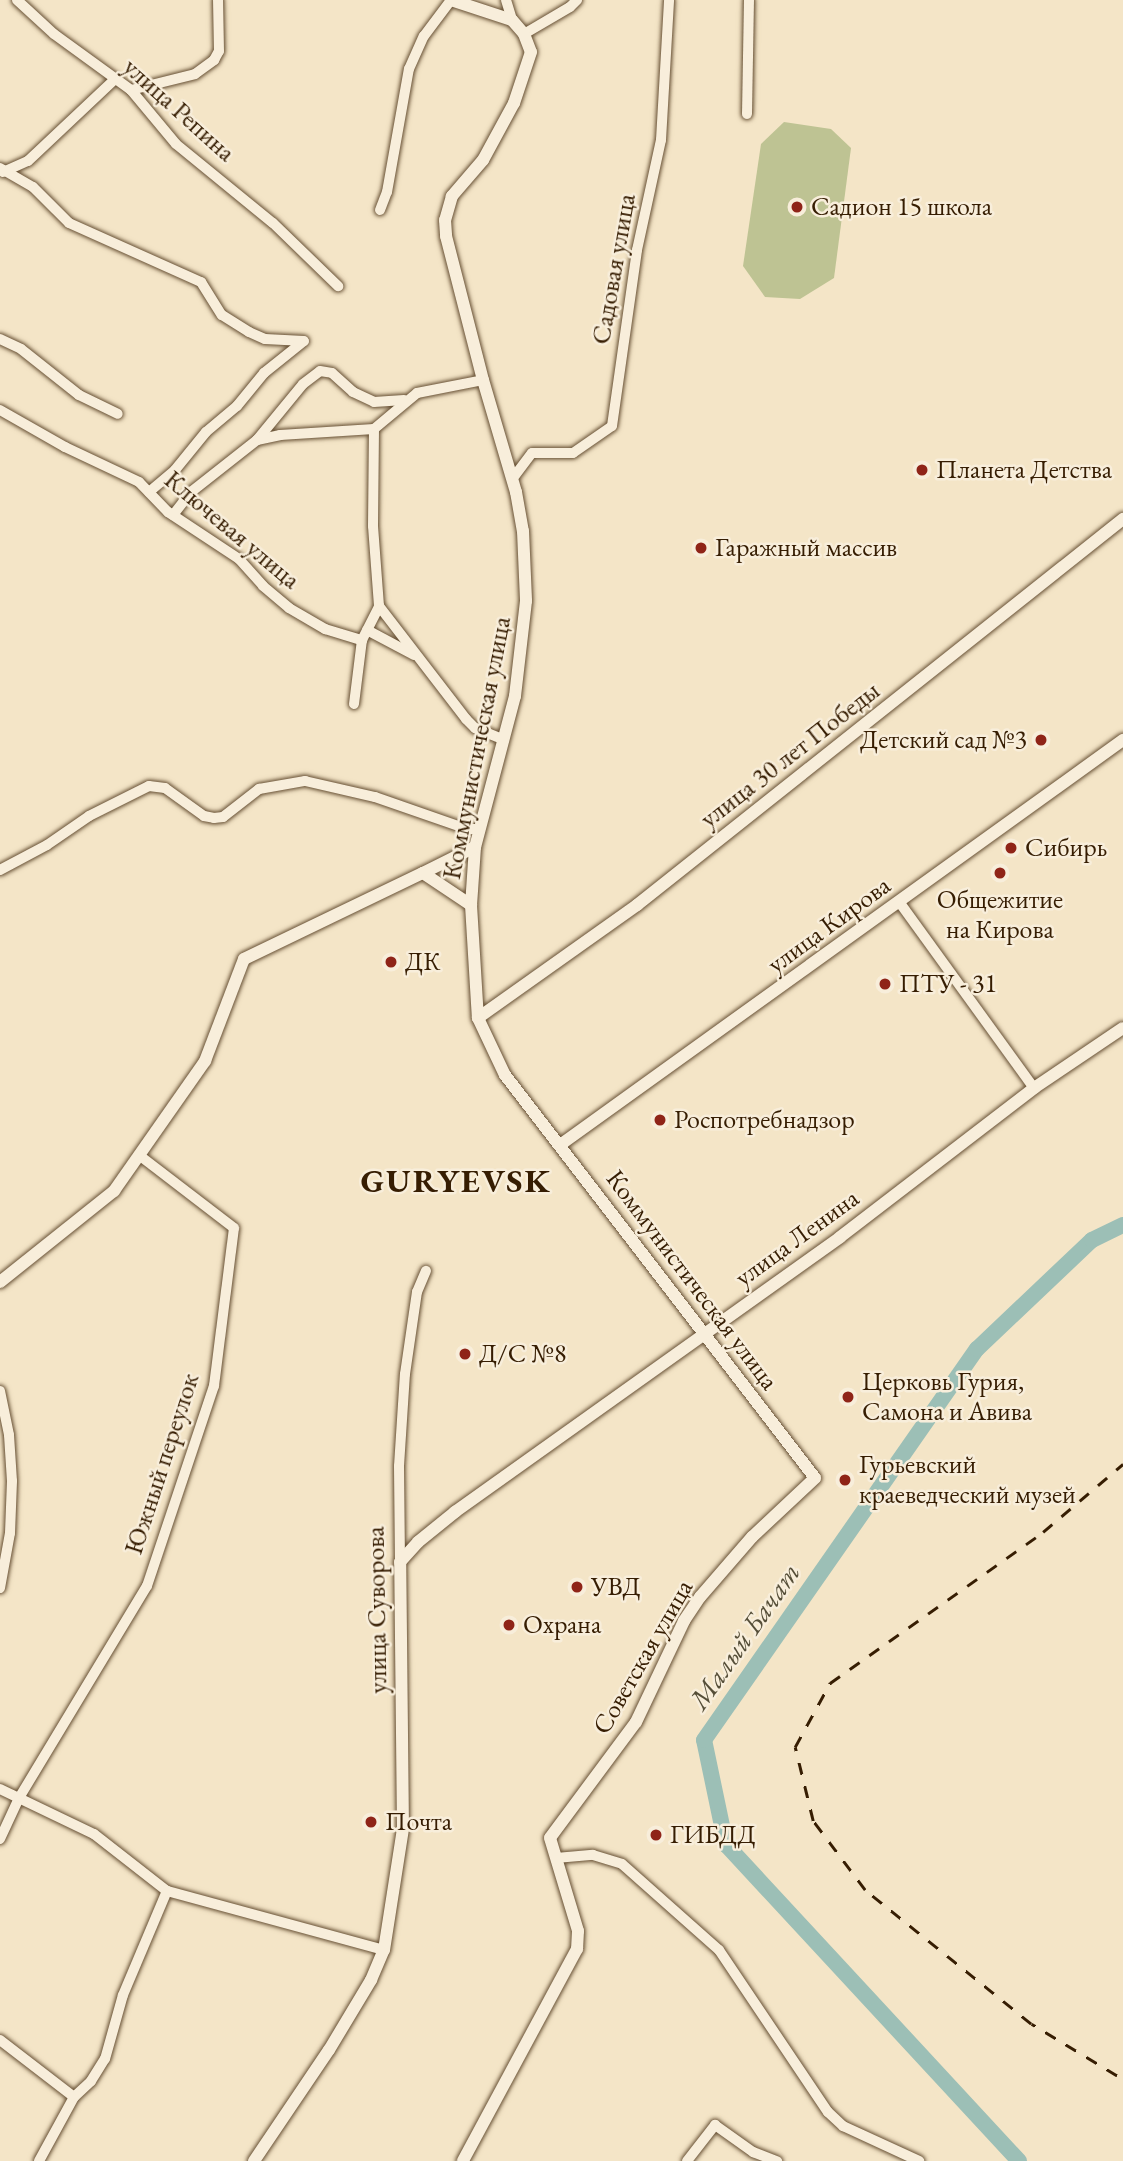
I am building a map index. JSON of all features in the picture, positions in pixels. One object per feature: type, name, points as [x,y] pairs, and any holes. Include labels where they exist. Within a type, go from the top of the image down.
[{"type":"street","name":"улица Репина","points":[[17,0],[24,9],[114,80],[131,90],[176,144],[273,223],[338,286]]},
{"type":"street","points":[[131,90],[195,74],[214,60],[219,51],[218,0]]},
{"type":"street","points":[[380,210],[387,192],[409,69],[424,36],[451,0],[512,20]]},
{"type":"street","points":[[506,0],[512,20],[524,34],[570,7],[577,0]]},
{"type":"street","name":"Садовая улица","points":[[513,478],[532,453],[573,453],[612,426],[637,250],[661,140],[669,0]]},
{"type":"street","points":[[747,114],[749,0]]},
{"type":"street","name":"Коммунистическая улица","points":[[524,34],[531,52],[514,103],[482,160],[452,197],[445,220],[446,236],[482,380],[513,478],[523,531],[526,613],[523,653],[504,740],[475,847],[471,905],[478,1018],[505,1075],[815,1478]]},
{"type":"street","points":[[2,171],[28,161],[114,80]]},
{"type":"street","points":[[2,171],[33,187],[69,223],[201,282],[222,315],[249,332],[265,339],[304,341],[264,373],[237,406],[206,432],[175,470],[149,492]]},
{"type":"street","points":[[0,340],[21,349],[79,395],[118,414]]},
{"type":"street","points":[[173,515],[191,492],[257,440],[317,372],[332,373],[354,392],[374,402],[388,404],[407,400]]},
{"type":"street","points":[[257,440],[280,435],[374,429],[407,400],[424,390],[482,380]]},
{"type":"street","name":"Ключевая улица","points":[[0,410],[65,447],[139,482],[173,515],[239,559],[269,593],[309,621],[341,635],[365,635],[417,657]]},
{"type":"street","points":[[354,704],[365,635],[379,606],[373,526],[374,429]]},
{"type":"street","name":"улица 30 лет Победы","points":[[478,1018],[637,905],[1123,519]]},
{"type":"street","points":[[379,606],[470,723],[504,740]]},
{"type":"street","name":"улица Кирова","points":[[560,1145],[1123,740]]},
{"type":"street","points":[[0,870],[47,845],[89,816],[149,786],[165,788],[204,816],[214,818],[223,817],[259,789],[305,781],[374,797],[454,825],[480,829]]},
{"type":"street","points":[[0,1282],[114,1191],[205,1061],[244,959],[475,847]]},
{"type":"street","points":[[423,873],[471,905]]},
{"type":"street","points":[[900,903],[1034,1088]]},
{"type":"street","name":"улица Ленина","points":[[400,1562],[418,1542],[455,1512],[840,1237],[1034,1088],[1123,1028]]},
{"type":"street","name":"Южный переулок","points":[[19,1798],[147,1586],[214,1386],[234,1228],[139,1156]]},
{"type":"street","name":"улица Суворова","points":[[254,2161],[329,2050],[371,1980],[384,1950],[403,1829],[399,1466],[405,1374],[418,1292],[426,1271]]},
{"type":"street","points":[[0,1391],[9,1436],[12,1513],[7,1559],[0,1588]]},
{"type":"street","name":"Советская улица","points":[[556,1858],[550,1838],[636,1722],[684,1621],[700,1597],[752,1536],[815,1478]]},
{"type":"street","points":[[0,1789],[94,1835],[167,1891],[384,1950]]},
{"type":"street","points":[[0,1839],[19,1798]]},
{"type":"street","points":[[0,1817],[5,1828]]},
{"type":"street","points":[[463,2161],[577,1949],[578,1931],[556,1858],[593,1855],[622,1864],[719,1950],[828,2112],[843,2126],[919,2161]]},
{"type":"street","points":[[39,2161],[74,2097],[90,2081],[105,2059],[123,1995],[167,1891]]},
{"type":"street","points":[[0,2040],[74,2097]]},
{"type":"street","points":[[687,2161],[716,2125],[753,2152],[777,2161]]},
{"type":"green space","name":"Садион 15 школа","points":[[784,122],[831,129],[851,148],[834,278],[800,299],[765,297],[743,266],[761,144]]},
{"type":"waterway","name":"Малый Бачат","points":[[1019,2161],[726,1845],[704,1740],[977,1349],[1092,1240],[1123,1225]]},
{"type":"railway","points":[[1117,2076],[1031,2024],[865,1890],[813,1821],[795,1747],[830,1683],[1043,1532],[1123,1464]]},
{"type":"place","name":"Садион 15 школа","points":[[797,207]]},
{"type":"place","name":"Планета Детства","points":[[922,470]]},
{"type":"place","name":"Гаражный массив","points":[[701,548]]},
{"type":"place","name":"Детский сад №3","points":[[1041,740]]},
{"type":"place","name":"Сибирь","points":[[1011,848]]},
{"type":"place","name":"Общежитие на Кирова","points":[[1000,873]]},
{"type":"place","name":"ДК","points":[[391,962]]},
{"type":"place","name":"ПТУ - 31","points":[[885,984]]},
{"type":"place","name":"Роспотребнадзор","points":[[660,1120]]},
{"type":"place","name":"Д/С №8","points":[[465,1354]]},
{"type":"place","name":"Церковь Гурия, Самона и Авива","points":[[848,1397]]},
{"type":"place","name":"Гурьевский краеведческий музей","points":[[845,1480]]},
{"type":"place","name":"УВД","points":[[577,1587]]},
{"type":"place","name":"Охрана","points":[[509,1625]]},
{"type":"place","name":"Почта","points":[[371,1822]]},
{"type":"place","name":"ГИБДД","points":[[656,1835]]},
{"type":"district","name":"GURYEVSK","points":[[456,1181]]}]
